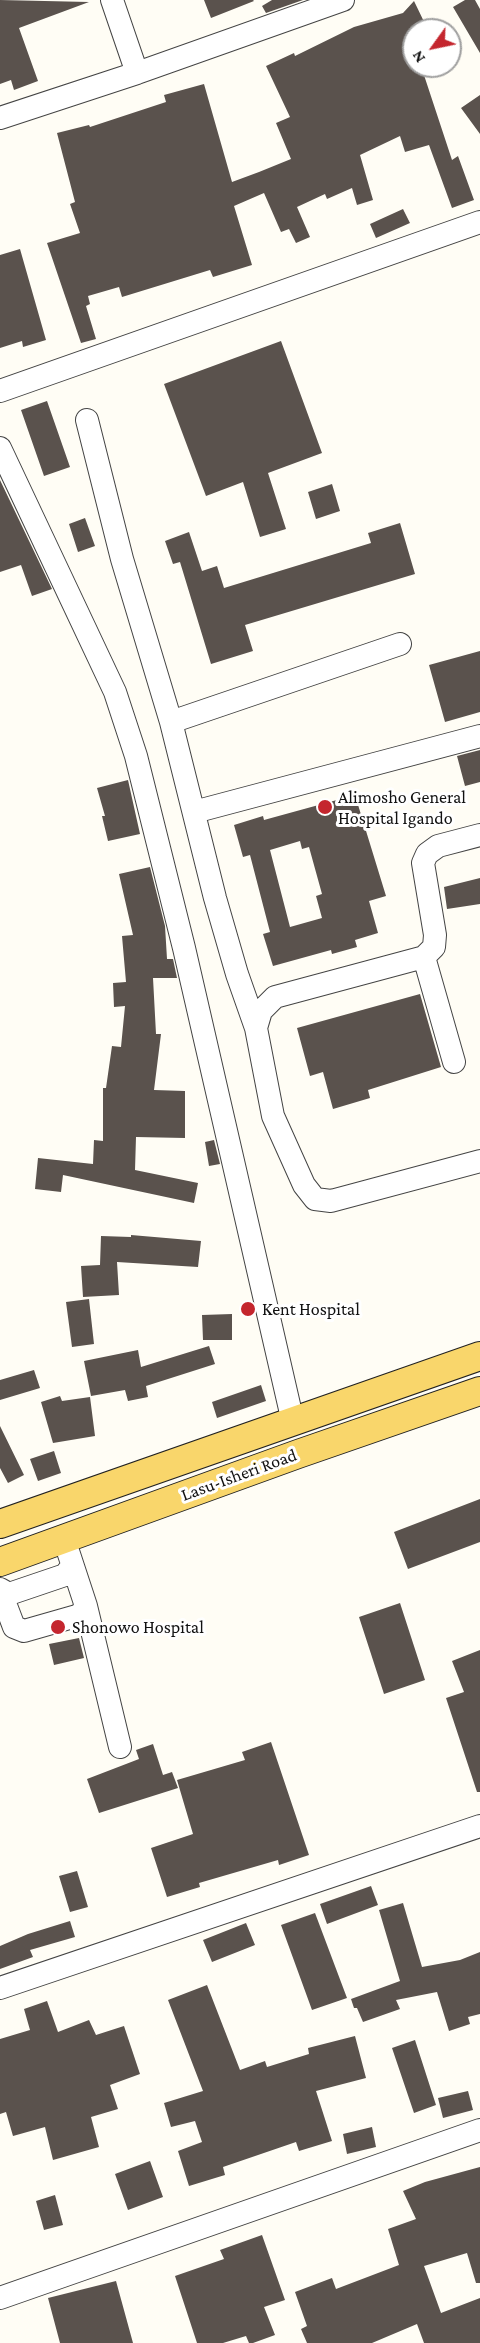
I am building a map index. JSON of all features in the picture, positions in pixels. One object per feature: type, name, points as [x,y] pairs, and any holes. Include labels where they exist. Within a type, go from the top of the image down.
[{"type":"main road","name":"Lasu-Isheri Road","points":[[0,1524],[480,1356]]},
{"type":"main road","name":"Lasu-Isheri Road","points":[[0,1562],[480,1391]]},
{"type":"street","points":[[112,0],[137,73]]},
{"type":"street","points":[[0,118],[137,73],[343,0]]},
{"type":"street","points":[[0,391],[480,222]]},
{"type":"street","points":[[87,420],[122,559],[171,722],[224,931],[256,1028],[273,1116],[304,1185],[315,1199],[331,1201],[480,1161]]},
{"type":"street","points":[[0,447],[115,692],[136,756],[184,948],[293,1422]]},
{"type":"street","points":[[171,722],[400,644]]},
{"type":"street","points":[[194,812],[480,736]]},
{"type":"street","points":[[256,1028],[261,1011],[275,997],[424,957],[434,947],[435,934],[423,863],[427,854],[438,846],[480,835]]},
{"type":"street","points":[[424,957],[453,1062]]},
{"type":"street","points":[[64,1539],[86,1606],[120,1747]]},
{"type":"street","points":[[0,1589],[9,1594],[65,1575],[72,1566]]},
{"type":"street","points":[[0,1589],[14,1627],[24,1631],[80,1615],[86,1606]]},
{"type":"street","points":[[0,1988],[480,1826]]},
{"type":"street","points":[[0,2298],[480,2130]]},
{"type":"building","points":[[0,0],[89,2],[19,28],[38,81],[14,90],[11,80],[0,84]]},
{"type":"building","points":[[204,0],[253,0],[254,1],[211,18]]},
{"type":"building","points":[[272,0],[303,0],[266,13],[262,6]]},
{"type":"building","points":[[465,0],[475,0],[480,9],[480,53],[462,22],[462,18],[459,18],[453,7]]},
{"type":"building","points":[[414,1],[422,18],[402,18],[402,78],[425,78],[452,160],[458,156],[474,200],[452,208],[429,145],[405,152],[400,136],[360,155],[373,200],[357,205],[352,188],[327,199],[325,194],[297,207],[310,237],[296,243],[289,229],[281,232],[264,193],[234,206],[252,265],[213,277],[210,270],[122,297],[119,287],[88,296],[90,304],[86,306],[96,339],[81,343],[47,243],[80,233],[70,204],[75,202],[57,133],[89,125],[90,127],[166,102],[164,95],[204,84],[232,182],[291,159],[276,123],[290,117],[266,66],[294,53],[295,56],[354,27],[403,13]]},
{"type":"building","points":[[480,95],[480,134],[461,108]]},
{"type":"building","points":[[403,209],[410,223],[376,238],[370,224]]},
{"type":"building","points":[[20,249],[46,340],[23,347],[22,341],[0,348],[0,255]]},
{"type":"building","points":[[281,341],[322,453],[268,473],[286,529],[260,537],[243,482],[206,496],[164,384]]},
{"type":"building","points":[[47,401],[70,467],[44,476],[21,410]]},
{"type":"building","points":[[0,480],[52,589],[32,596],[21,565],[0,572]]},
{"type":"building","points":[[332,484],[340,511],[316,519],[308,492]]},
{"type":"building","points":[[85,518],[95,546],[78,552],[69,524]]},
{"type":"building","points":[[400,523],[415,574],[245,625],[253,651],[211,664],[180,562],[173,564],[165,541],[189,532],[202,571],[217,566],[224,588],[371,543],[368,533]]},
{"type":"building","points":[[480,651],[480,712],[445,722],[429,665]]},
{"type":"building","points":[[480,750],[480,782],[465,786],[457,756]]},
{"type":"building","points":[[128,780],[140,834],[108,841],[102,816],[105,816],[97,788]]},
{"type":"building","points":[[355,795],[386,896],[369,901],[378,933],[355,940],[357,947],[332,954],[331,950],[273,966],[263,934],[270,932],[250,855],[243,857],[234,825],[263,816],[264,820]],"holes":[[[300,841],[302,849],[309,847],[322,894],[316,896],[322,918],[290,927],[270,850]]]},
{"type":"building","points":[[150,867],[165,926],[167,959],[173,959],[177,978],[153,978],[156,1034],[161,1034],[154,1090],[185,1091],[185,1138],[136,1137],[135,1170],[198,1183],[194,1203],[63,1175],[61,1192],[35,1189],[38,1158],[93,1164],[94,1140],[103,1141],[103,1088],[106,1088],[112,1046],[121,1047],[125,1006],[114,1007],[113,983],[126,982],[122,936],[133,935],[119,874]]},
{"type":"building","points":[[480,878],[480,904],[447,909],[444,887]]},
{"type":"building","points":[[420,994],[441,1067],[368,1090],[370,1098],[333,1109],[323,1072],[310,1076],[297,1028]]},
{"type":"building","points":[[214,1140],[220,1164],[209,1166],[205,1142]]},
{"type":"building","points":[[131,1235],[201,1241],[198,1267],[117,1262],[119,1295],[83,1297],[81,1266],[100,1265],[101,1236],[131,1237]]},
{"type":"building","points":[[89,1299],[94,1344],[72,1347],[66,1302]]},
{"type":"building","points":[[232,1314],[232,1340],[203,1340],[202,1315]]},
{"type":"building","points":[[209,1346],[215,1364],[146,1386],[148,1397],[128,1401],[125,1390],[91,1396],[84,1361],[138,1350],[141,1367]]},
{"type":"building","points":[[34,1370],[40,1388],[0,1400],[0,1380]]},
{"type":"building","points":[[261,1385],[266,1401],[217,1418],[212,1402]]},
{"type":"building","points":[[60,1396],[62,1401],[90,1397],[95,1436],[53,1443],[41,1402]]},
{"type":"building","points":[[0,1426],[24,1475],[8,1483],[0,1468]]},
{"type":"building","points":[[54,1451],[61,1473],[38,1481],[30,1459]]},
{"type":"building","points":[[480,1499],[480,1542],[408,1569],[394,1532]]},
{"type":"building","points":[[400,1603],[425,1680],[384,1694],[359,1617]]},
{"type":"building","points":[[79,1638],[84,1658],[54,1665],[49,1644]]},
{"type":"building","points":[[480,1650],[480,1792],[477,1792],[446,1698],[464,1692],[452,1661]]},
{"type":"building","points":[[271,1742],[309,1855],[279,1865],[278,1860],[199,1883],[200,1887],[167,1897],[151,1848],[193,1834],[177,1780],[245,1760],[242,1752]]},
{"type":"building","points":[[153,1744],[163,1775],[172,1772],[178,1788],[99,1813],[87,1779],[139,1759],[136,1750]]},
{"type":"building","points":[[77,1871],[88,1907],[70,1912],[59,1876]]},
{"type":"building","points":[[371,1886],[378,1905],[327,1924],[320,1904]]},
{"type":"building","points":[[403,1903],[422,1967],[460,1960],[480,1952],[480,2014],[468,2017],[470,2024],[449,2031],[437,1992],[396,2000],[400,2009],[363,2022],[357,2008],[354,2008],[351,1999],[400,1981],[379,1910]]},
{"type":"building","points":[[315,1913],[347,1998],[312,2010],[281,1925]]},
{"type":"building","points":[[70,1921],[75,1937],[30,1950],[33,1957],[0,1969],[0,1946],[28,1934]]},
{"type":"building","points":[[246,1923],[255,1945],[212,1962],[203,1940]]},
{"type":"building","points":[[207,1985],[240,2070],[265,2061],[267,2067],[309,2054],[308,2048],[355,2036],[366,2078],[316,2091],[332,2141],[299,2151],[296,2142],[223,2167],[225,2175],[189,2186],[178,2151],[202,2142],[195,2121],[171,2127],[164,2103],[203,2091],[168,2000]]},
{"type":"building","points":[[47,2001],[58,2032],[89,2020],[96,2035],[124,2026],[140,2074],[110,2085],[118,2109],[91,2117],[99,2147],[53,2160],[45,2127],[13,2136],[6,2112],[0,2114],[0,2039],[30,2030],[24,2009]]},
{"type":"building","points":[[415,2040],[436,2105],[414,2113],[392,2048]]},
{"type":"building","points":[[468,2091],[473,2110],[443,2118],[438,2098]]},
{"type":"building","points":[[372,2127],[376,2147],[347,2154],[343,2134]]},
{"type":"building","points":[[150,2161],[163,2197],[128,2210],[115,2174]]},
{"type":"building","points":[[480,2167],[480,2283],[476,2283],[467,2253],[424,2266],[441,2313],[480,2298],[480,2343],[424,2343],[417,2324],[372,2343],[307,2343],[301,2329],[307,2326],[295,2292],[332,2278],[336,2289],[399,2265],[388,2229],[416,2219],[403,2191],[425,2182]]},
{"type":"building","points":[[55,2195],[63,2225],[44,2230],[36,2201]]},
{"type":"building","points":[[262,2235],[285,2300],[264,2307],[275,2335],[253,2343],[249,2343],[246,2336],[223,2343],[197,2343],[175,2276],[224,2259],[220,2250]]},
{"type":"building","points":[[116,2281],[133,2343],[60,2343],[48,2298]]},
{"type":"place","name":"Alimosho General Hospital Igando","points":[[325,807]]},
{"type":"place","name":"Kent Hospital","points":[[248,1309]]},
{"type":"place","name":"Shonowo Hospital","points":[[58,1627]]}]
